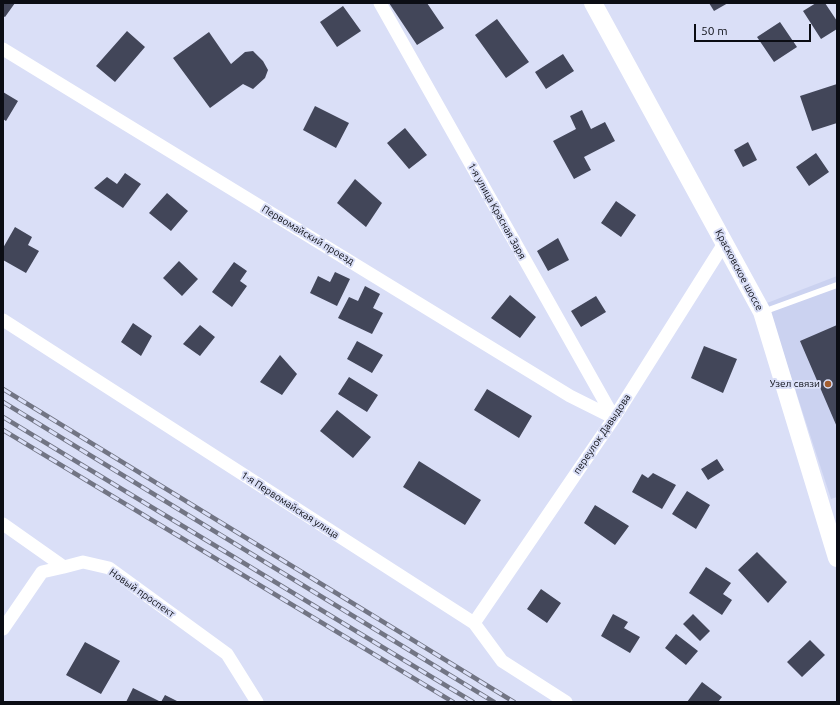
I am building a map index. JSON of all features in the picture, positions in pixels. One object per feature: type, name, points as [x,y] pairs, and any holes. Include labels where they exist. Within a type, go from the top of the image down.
[{"type":"main road","name":"Красковское шоссе","points":[[594,3],[762,312],[837,558]]},
{"type":"street","name":"1-я улица Красная Заря","points":[[380,3],[614,418]]},
{"type":"street","name":"Первомайский проезд","points":[[3,49],[564,392],[614,418]]},
{"type":"street","name":"переулок Давыдова","points":[[474,623],[614,418],[725,242]]},
{"type":"street","name":"1-я Первомайская улица","points":[[3,320],[474,623],[502,661],[566,702]]},
{"type":"street","points":[[3,524],[64,567]]},
{"type":"street","name":"Новый проспект","points":[[3,629],[42,572],[83,562],[109,568],[227,654],[257,702]]},
{"type":"lane","points":[[762,312],[837,285]]},
{"type":"shaded area","points":[[837,276],[837,497],[831,499],[767,303]]},
{"type":"building","points":[[3,3],[15,3],[5,17],[3,16]]},
{"type":"building","points":[[389,3],[427,3],[444,28],[417,45]]},
{"type":"building","points":[[709,3],[728,3],[714,11]]},
{"type":"building","points":[[816,3],[825,3],[837,21],[837,29],[821,39],[803,11]]},
{"type":"building","points":[[343,6],[361,31],[337,47],[320,22]]},
{"type":"building","points":[[497,19],[529,62],[506,78],[475,35]]},
{"type":"building","points":[[780,22],[797,47],[774,62],[757,37]]},
{"type":"building","points":[[127,31],[145,47],[115,82],[96,66]]},
{"type":"building","points":[[209,32],[231,64],[245,52],[253,51],[263,61],[268,70],[265,78],[253,89],[243,84],[210,108],[173,58]]},
{"type":"building","points":[[563,54],[574,71],[546,89],[535,72]]},
{"type":"building","points":[[837,84],[837,123],[812,131],[800,96]]},
{"type":"building","points":[[3,92],[18,101],[6,121],[3,119]]},
{"type":"building","points":[[315,106],[349,123],[336,148],[303,130]]},
{"type":"building","points":[[582,110],[591,129],[605,122],[615,141],[584,157],[591,170],[574,179],[553,141],[576,129],[570,116]]},
{"type":"building","points":[[405,128],[427,155],[409,169],[387,143]]},
{"type":"building","points":[[748,142],[757,160],[743,167],[734,150]]},
{"type":"building","points":[[816,153],[829,172],[809,186],[796,167]]},
{"type":"building","points":[[125,173],[141,184],[123,208],[94,188],[107,177],[117,184]]},
{"type":"building","points":[[355,179],[382,203],[366,227],[337,203]]},
{"type":"building","points":[[167,193],[188,211],[171,231],[149,213]]},
{"type":"building","points":[[616,201],[636,215],[621,237],[601,223]]},
{"type":"building","points":[[15,227],[32,237],[28,245],[39,251],[26,273],[3,260],[3,248]]},
{"type":"building","points":[[558,238],[569,260],[548,271],[537,251]]},
{"type":"building","points":[[179,261],[198,279],[182,296],[163,278]]},
{"type":"building","points":[[234,262],[247,271],[240,281],[247,286],[232,307],[212,292]]},
{"type":"building","points":[[335,272],[350,279],[337,306],[310,293],[318,276],[330,282]]},
{"type":"building","points":[[365,286],[380,294],[373,308],[383,313],[372,334],[338,318],[349,297],[358,301]]},
{"type":"building","points":[[510,295],[536,317],[520,338],[491,318]]},
{"type":"building","points":[[596,296],[606,312],[581,327],[571,311]]},
{"type":"building","points":[[133,323],[152,336],[141,356],[121,342]]},
{"type":"building","points":[[200,325],[215,337],[200,356],[183,344]]},
{"type":"building","name":"Узел связи","points":[[837,325],[837,427],[800,341]]},
{"type":"building","points":[[357,341],[383,355],[372,373],[347,359]]},
{"type":"building","points":[[704,346],[737,359],[723,393],[691,378]]},
{"type":"building","points":[[280,355],[297,374],[282,395],[260,382]]},
{"type":"building","points":[[349,377],[378,395],[367,412],[338,394]]},
{"type":"building","points":[[487,389],[532,416],[519,438],[474,410]]},
{"type":"building","points":[[337,410],[371,437],[353,458],[320,431]]},
{"type":"building","points":[[717,459],[724,470],[708,480],[701,469]]},
{"type":"building","points":[[419,461],[481,500],[465,525],[403,487]]},
{"type":"building","points":[[653,473],[676,485],[662,509],[632,492],[642,474],[648,478]]},
{"type":"building","points":[[687,491],[710,505],[696,529],[672,514]]},
{"type":"building","points":[[595,505],[629,526],[615,545],[584,523]]},
{"type":"building","points":[[757,552],[787,582],[768,603],[738,570]]},
{"type":"building","points":[[706,567],[731,583],[723,594],[732,600],[722,615],[689,593]]},
{"type":"building","points":[[541,589],[561,603],[547,623],[527,609]]},
{"type":"building","points":[[613,614],[628,622],[624,628],[640,637],[630,653],[601,636]]},
{"type":"building","points":[[693,614],[710,631],[700,641],[683,624]]},
{"type":"building","points":[[676,634],[698,651],[686,665],[665,648]]},
{"type":"building","points":[[810,640],[825,655],[802,677],[787,662]]},
{"type":"building","points":[[85,642],[120,661],[101,694],[66,675]]},
{"type":"building","points":[[702,682],[722,697],[718,702],[687,702]]},
{"type":"building","points":[[133,688],[161,702],[126,702]]},
{"type":"building","points":[[165,695],[179,702],[161,702]]},
{"type":"railway","points":[[3,389],[514,702]]},
{"type":"railway","points":[[3,402],[494,702]]},
{"type":"railway","points":[[3,417],[473,702]]},
{"type":"railway","points":[[3,430],[453,702]]},
{"type":"place","name":"Узел связи","points":[[828,384]]}]
